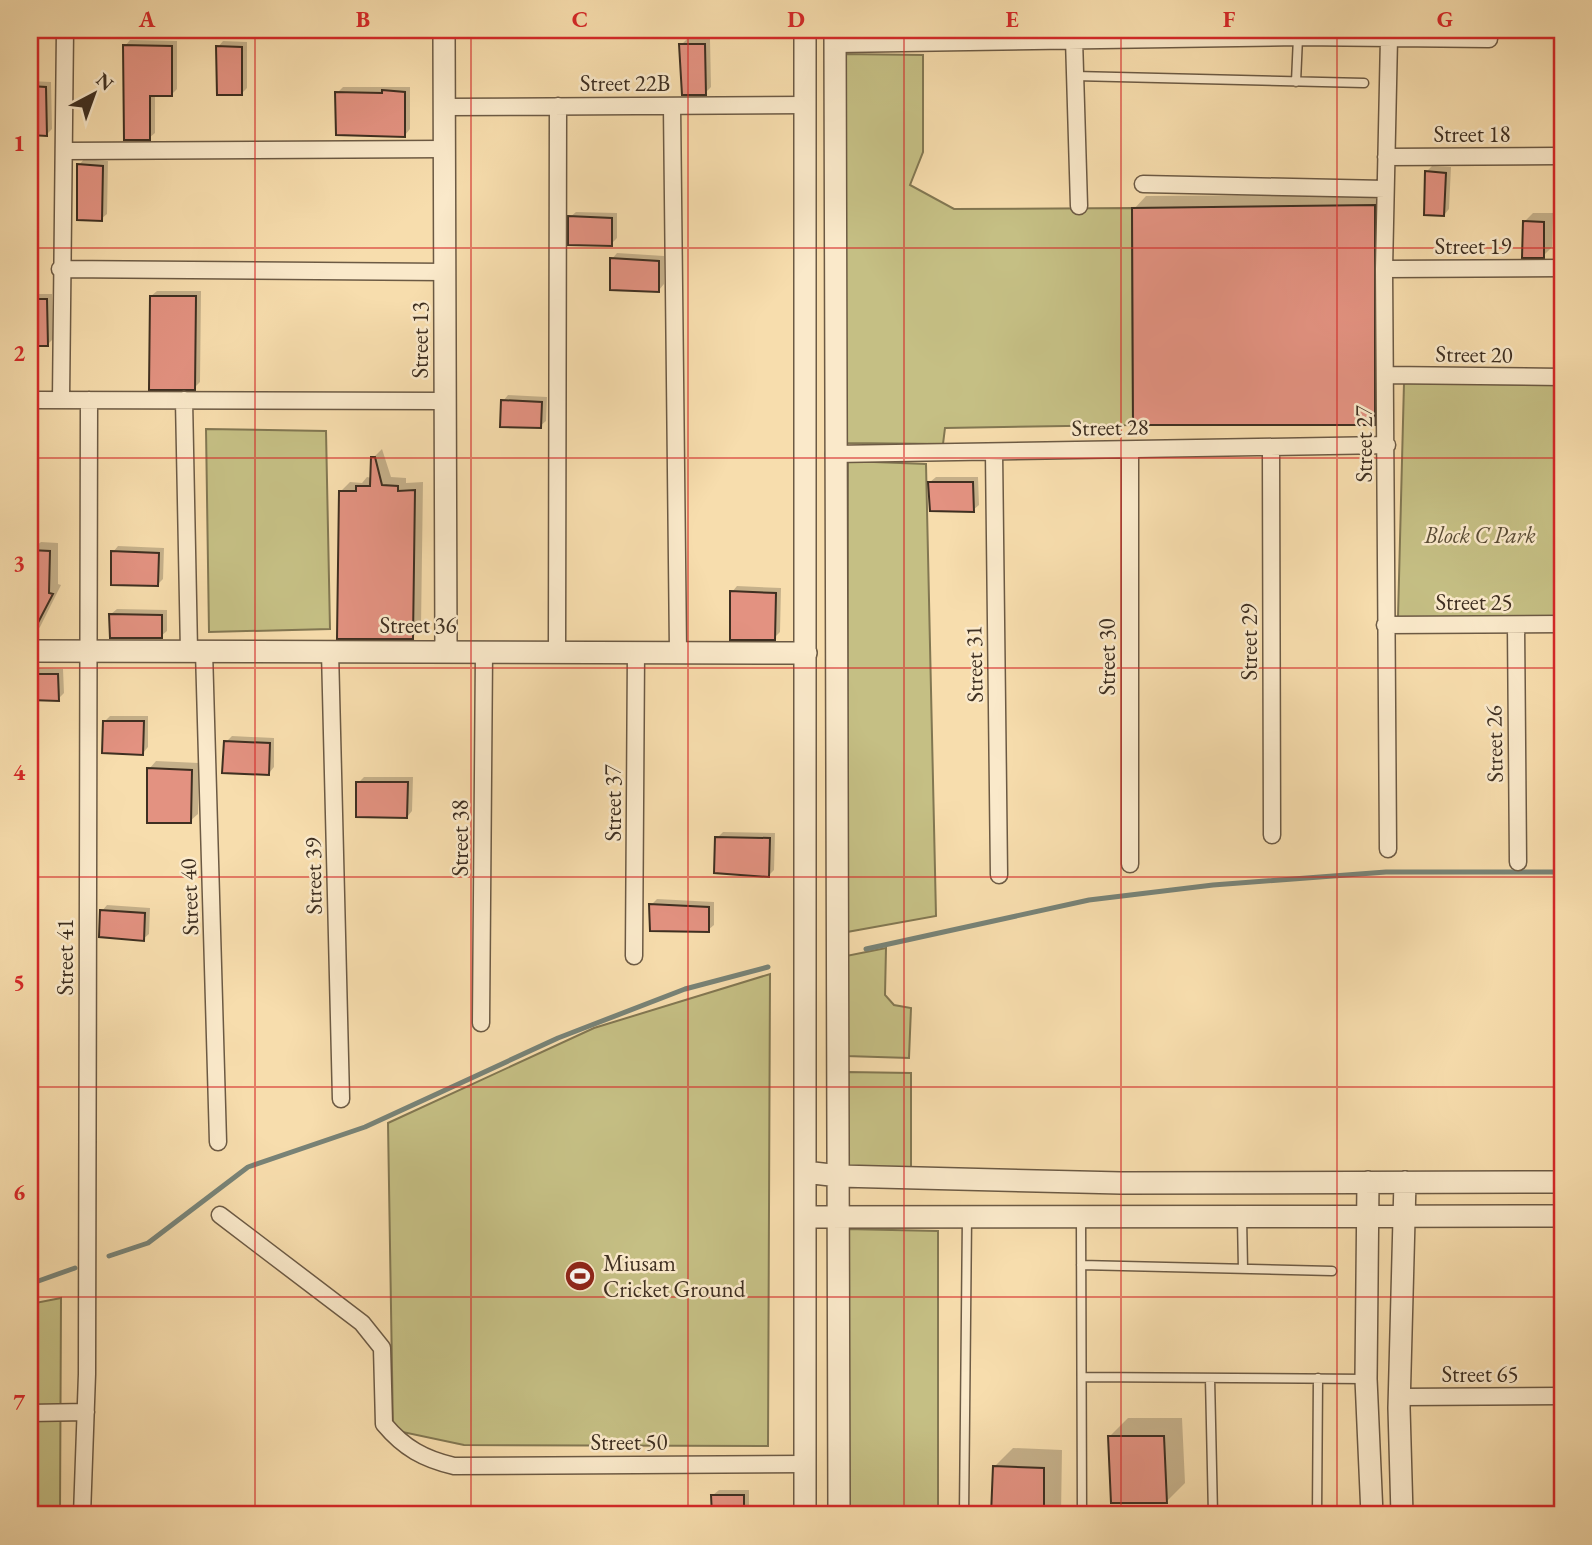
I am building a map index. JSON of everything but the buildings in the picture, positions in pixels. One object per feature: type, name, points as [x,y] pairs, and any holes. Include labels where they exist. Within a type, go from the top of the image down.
[{"type":"street","points":[[61,400],[60,269],[65,151],[65,30]]},
{"type":"street","name":"Street 13","points":[[444,30],[446,651]]},
{"type":"street","points":[[804,1515],[805,30]]},
{"type":"street","points":[[839,1515],[834,454],[835,37],[979,36],[1074,39],[1092,35],[1203,34],[1489,38]]},
{"type":"street","name":"Street 27","points":[[1388,849],[1384,269],[1389,38]]},
{"type":"street","points":[[1074,39],[1079,206]]},
{"type":"street","name":"Street 22B","points":[[444,107],[806,105]]},
{"type":"street","points":[[557,651],[558,106]]},
{"type":"street","points":[[672,106],[678,651]]},
{"type":"street","points":[[65,151],[445,149]]},
{"type":"street","name":"Street 18","points":[[1386,157],[1558,156]]},
{"type":"street","points":[[1143,184],[1385,189]]},
{"type":"street","points":[[805,213],[834,216]]},
{"type":"street","name":"Street 19","points":[[1384,269],[1562,268]]},
{"type":"street","points":[[60,269],[446,272]]},
{"type":"street","name":"Street 20","points":[[1386,375],[1562,377]]},
{"type":"street","points":[[30,400],[446,401]]},
{"type":"street","name":"Street 41","points":[[82,1515],[86,1412],[89,400]]},
{"type":"street","name":"Street 40","points":[[184,400],[218,1142]]},
{"type":"street","name":"Street 28","points":[[834,454],[1387,445]]},
{"type":"street","name":"Street 29","points":[[1271,448],[1272,835]]},
{"type":"street","name":"Street 30","points":[[1130,450],[1130,864]]},
{"type":"street","name":"Street 31","points":[[994,452],[999,874]]},
{"type":"street","points":[[806,571],[835,572]]},
{"type":"street","name":"Street 25","points":[[1385,625],[1562,624]]},
{"type":"street","name":"Street 26","points":[[1516,625],[1518,862]]},
{"type":"street","name":"Street 36","points":[[30,651],[806,653]]},
{"type":"street","name":"Street 39","points":[[330,651],[341,1099]]},
{"type":"street","name":"Street 37","points":[[634,956],[636,651]]},
{"type":"street","name":"Street 38","points":[[481,1023],[484,652]]},
{"type":"street","points":[[805,1172],[839,1176],[1121,1183],[1562,1182]]},
{"type":"street","points":[[1368,1182],[1366,1379],[1371,1515]]},
{"type":"street","points":[[1402,1515],[1399,1397],[1405,1182]]},
{"type":"street","name":"Street 50","points":[[220,1215],[362,1323],[382,1348],[384,1424],[400,1442],[426,1459],[454,1466],[805,1464]]},
{"type":"street","points":[[805,1217],[1562,1216]]},
{"type":"street","name":"Street 65","points":[[1399,1397],[1562,1396]]},
{"type":"street","points":[[30,1413],[86,1412]]},
{"type":"lane","points":[[1296,82],[1298,37]]},
{"type":"lane","points":[[1075,76],[1364,83]]},
{"type":"lane","points":[[964,1515],[967,1217]]},
{"type":"lane","points":[[1081,1217],[1082,1515]]},
{"type":"lane","points":[[1242,1218],[1243,1269]]},
{"type":"lane","points":[[1081,1265],[1332,1271]]},
{"type":"lane","points":[[1082,1377],[1366,1379]]},
{"type":"lane","points":[[1210,1377],[1213,1515]]},
{"type":"lane","points":[[1317,1515],[1318,1378]]},
{"type":"green space","points":[[924,30],[924,34],[844,32]]},
{"type":"green space","points":[[841,54],[923,55],[923,152],[910,185],[954,209],[1132,208],[1133,425],[945,428],[943,444],[846,443]]},
{"type":"green space","name":"Block C Park","points":[[1404,383],[1562,385],[1562,616],[1398,618]]},
{"type":"green space","points":[[206,429],[326,431],[330,629],[209,632]]},
{"type":"green space","points":[[848,461],[926,464],[936,916],[847,932]]},
{"type":"green space","points":[[886,948],[885,995],[894,1005],[911,1008],[909,1058],[846,1056],[846,956]]},
{"type":"green space","name":"Miusam Cricket Ground","points":[[770,974],[768,1446],[464,1445],[393,1430],[388,1123],[594,1028]]},
{"type":"green space","points":[[847,1072],[911,1073],[911,1170],[846,1168]]},
{"type":"green space","points":[[846,1229],[938,1231],[938,1515],[847,1515]]},
{"type":"green space","points":[[61,1298],[60,1515],[30,1515],[30,1304]]},
{"type":"waterway","points":[[866,949],[1089,900],[1213,885],[1386,872],[1562,872]]},
{"type":"waterway","points":[[109,1256],[148,1243],[248,1167],[365,1127],[558,1038],[685,989],[768,967]]},
{"type":"waterway","points":[[30,1284],[75,1268]]},
{"type":"place","name":"Miusam Cricket Ground","points":[[580,1276]]}]
